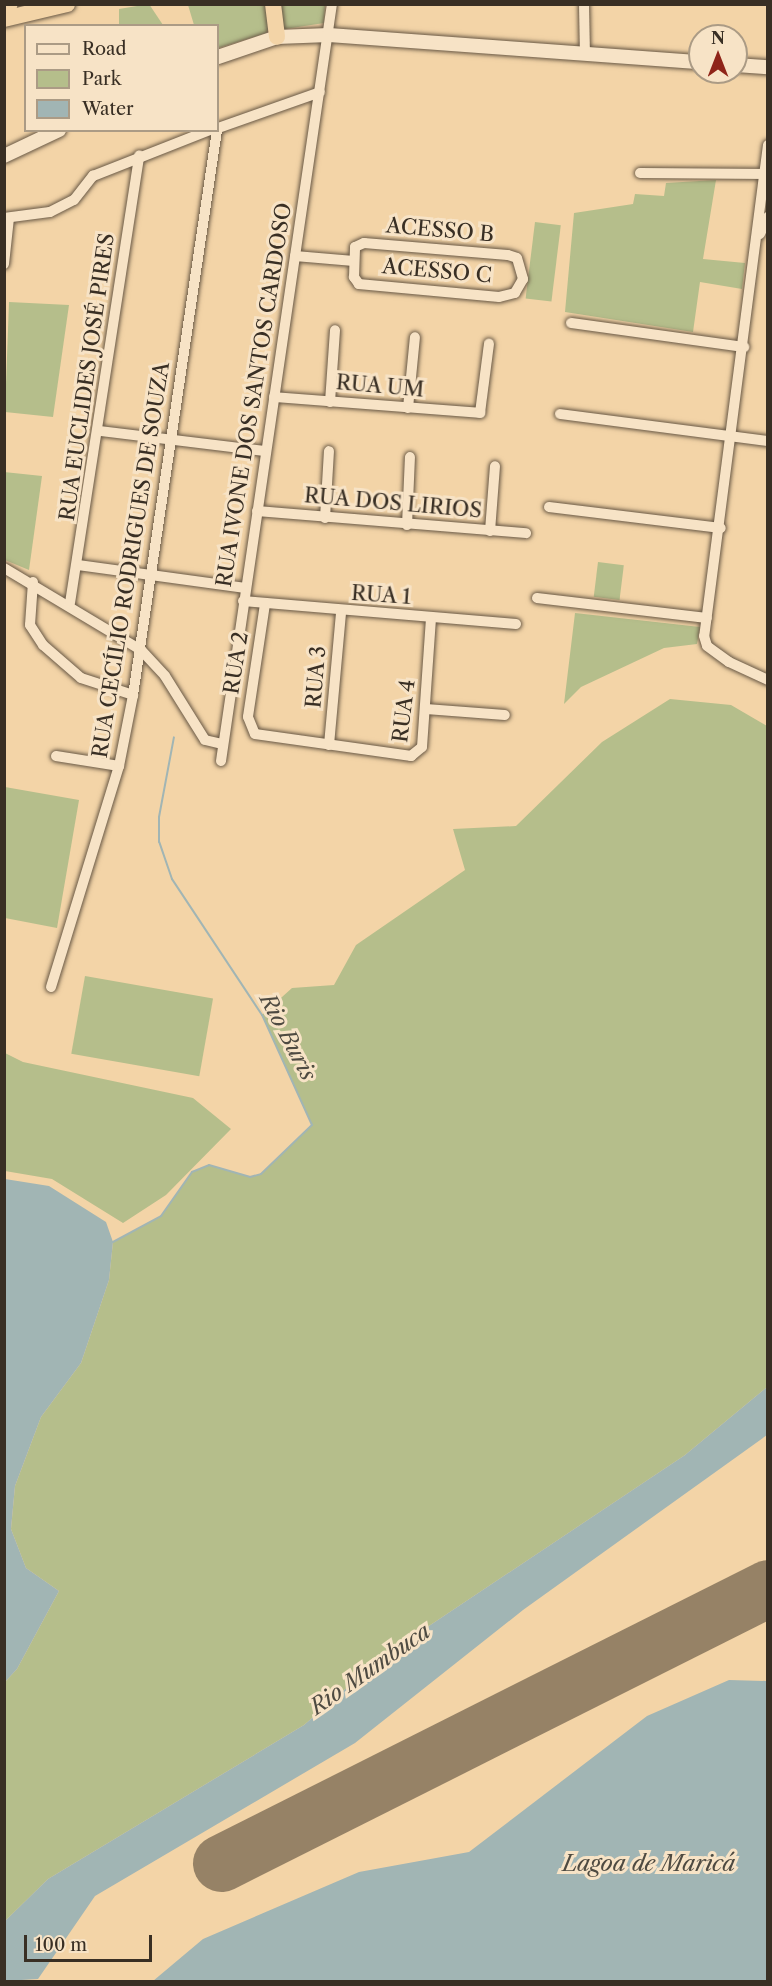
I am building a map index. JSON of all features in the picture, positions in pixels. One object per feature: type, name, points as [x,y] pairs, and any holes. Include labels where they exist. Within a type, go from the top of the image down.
[{"type":"highway","points":[[4,6],[10,4]]},
{"type":"highway","points":[[4,19],[67,4]]},
{"type":"highway","points":[[273,4],[278,38]]},
{"type":"main road","points":[[219,57],[278,38],[329,35],[688,61]]},
{"type":"main road","points":[[748,66],[768,67]]},
{"type":"main road","points":[[4,156],[55,132]]},
{"type":"street","name":"RUA IVONE DOS SANTOS CARDOSO","points":[[221,762],[332,4]]},
{"type":"street","points":[[584,4],[585,54]]},
{"type":"street","points":[[219,128],[320,92]]},
{"type":"street","points":[[4,264],[7,218],[65,206],[93,176],[139,155],[204,132]]},
{"type":"street","name":"RUA CECÍLIO RODRIGUES DE SOUZA","points":[[51,987],[118,766],[134,695],[169,439],[217,132]]},
{"type":"street","points":[[768,145],[760,235],[707,618],[707,645],[768,680]]},
{"type":"street","name":"RUA EUCLIDES JOSÉ PIRES","points":[[70,603],[100,431],[139,155]]},
{"type":"street","points":[[640,173],[766,174]]},
{"type":"street","points":[[760,235],[768,218]]},
{"type":"street","name":"ACESSO B","points":[[354,261],[359,244],[517,258],[523,279],[515,293]]},
{"type":"street","points":[[295,256],[354,261]]},
{"type":"street","name":"ACESSO C","points":[[354,261],[356,282],[499,297],[515,293]]},
{"type":"street","points":[[571,323],[744,347]]},
{"type":"street","points":[[330,402],[335,330]]},
{"type":"street","points":[[408,408],[415,338]]},
{"type":"street","name":"RUA UM","points":[[274,397],[408,408],[482,411],[489,344]]},
{"type":"street","points":[[560,414],[768,441]]},
{"type":"street","points":[[100,431],[266,451]]},
{"type":"street","points":[[325,519],[329,451]]},
{"type":"street","points":[[407,525],[410,457]]},
{"type":"street","points":[[490,531],[495,466]]},
{"type":"street","points":[[549,507],[721,528]]},
{"type":"street","name":"RUA DOS LIRIOS","points":[[257,511],[325,519],[526,533]]},
{"type":"street","points":[[78,565],[245,588]]},
{"type":"street","points":[[4,568],[70,603],[141,650],[165,676],[205,740],[222,744]]},
{"type":"street","points":[[33,582],[30,625],[43,645],[81,678],[134,695]]},
{"type":"street","points":[[537,598],[707,618]]},
{"type":"street","name":"RUA 1","points":[[243,601],[341,612],[516,624]]},
{"type":"street","name":"RUA 2","points":[[265,604],[250,729],[329,745]]},
{"type":"street","name":"RUA 3","points":[[329,745],[341,612]]},
{"type":"street","name":"RUA 4","points":[[329,745],[414,756],[422,747],[431,618]]},
{"type":"street","points":[[426,709],[505,715]]},
{"type":"street","points":[[56,756],[118,766]]},
{"type":"green space","points":[[149,4],[162,24],[119,24],[119,9]]},
{"type":"green space","points":[[188,5],[268,5],[271,25],[266,33],[219,48],[219,24],[194,24]]},
{"type":"green space","points":[[276,5],[325,5],[324,23],[285,29],[279,24]]},
{"type":"green space","points":[[716,180],[703,259],[745,263],[742,289],[700,282],[693,332],[565,312],[574,213],[633,204],[635,194],[664,196],[666,183]]},
{"type":"green space","points":[[535,222],[561,225],[551,302],[526,298]]},
{"type":"green space","points":[[9,302],[69,305],[53,417],[5,412]]},
{"type":"green space","points":[[4,472],[42,476],[29,570],[5,560]]},
{"type":"green space","points":[[598,562],[624,565],[620,600],[594,597]]},
{"type":"green space","points":[[575,613],[700,627],[697,644],[664,648],[581,687],[564,704]]},
{"type":"green space","points":[[670,699],[731,705],[767,726],[767,1387],[685,1455],[381,1658],[304,1725],[48,1879],[5,1921],[5,1682],[17,1669],[59,1591],[26,1568],[11,1529],[15,1486],[41,1417],[81,1363],[109,1280],[113,1242],[161,1216],[192,1172],[209,1165],[250,1177],[261,1174],[312,1125],[262,1015],[292,988],[334,985],[356,945],[465,870],[453,829],[516,826],[602,742]]},
{"type":"green space","points":[[5,787],[79,800],[57,928],[5,918]]},
{"type":"green space","points":[[85,976],[213,999],[199,1076],[71,1054]]},
{"type":"green space","points":[[5,1053],[23,1062],[193,1098],[231,1129],[166,1195],[123,1223],[52,1179],[5,1171]]},
{"type":"water","points":[[5,1179],[49,1186],[106,1222],[113,1242],[109,1280],[81,1363],[41,1417],[15,1486],[11,1529],[26,1568],[59,1591],[17,1669],[5,1682]]},
{"type":"water","name":"Rio Mumbuca","points":[[767,1387],[767,1435],[523,1610],[355,1743],[95,1896],[38,1979],[5,1981],[5,1921],[48,1879],[304,1725],[381,1658],[685,1455]]},
{"type":"water","name":"Lagoa de Maricá","points":[[729,1680],[767,1681],[767,1981],[153,1981],[203,1939],[359,1872],[469,1852],[647,1716]]},
{"type":"waterway","name":"Rio Buris","points":[[113,1242],[161,1216],[192,1172],[209,1165],[250,1177],[261,1174],[312,1125],[262,1015],[172,879],[159,842],[159,817],[174,737]]},
{"type":"runway","points":[[221,1863],[768,1588]]}]
